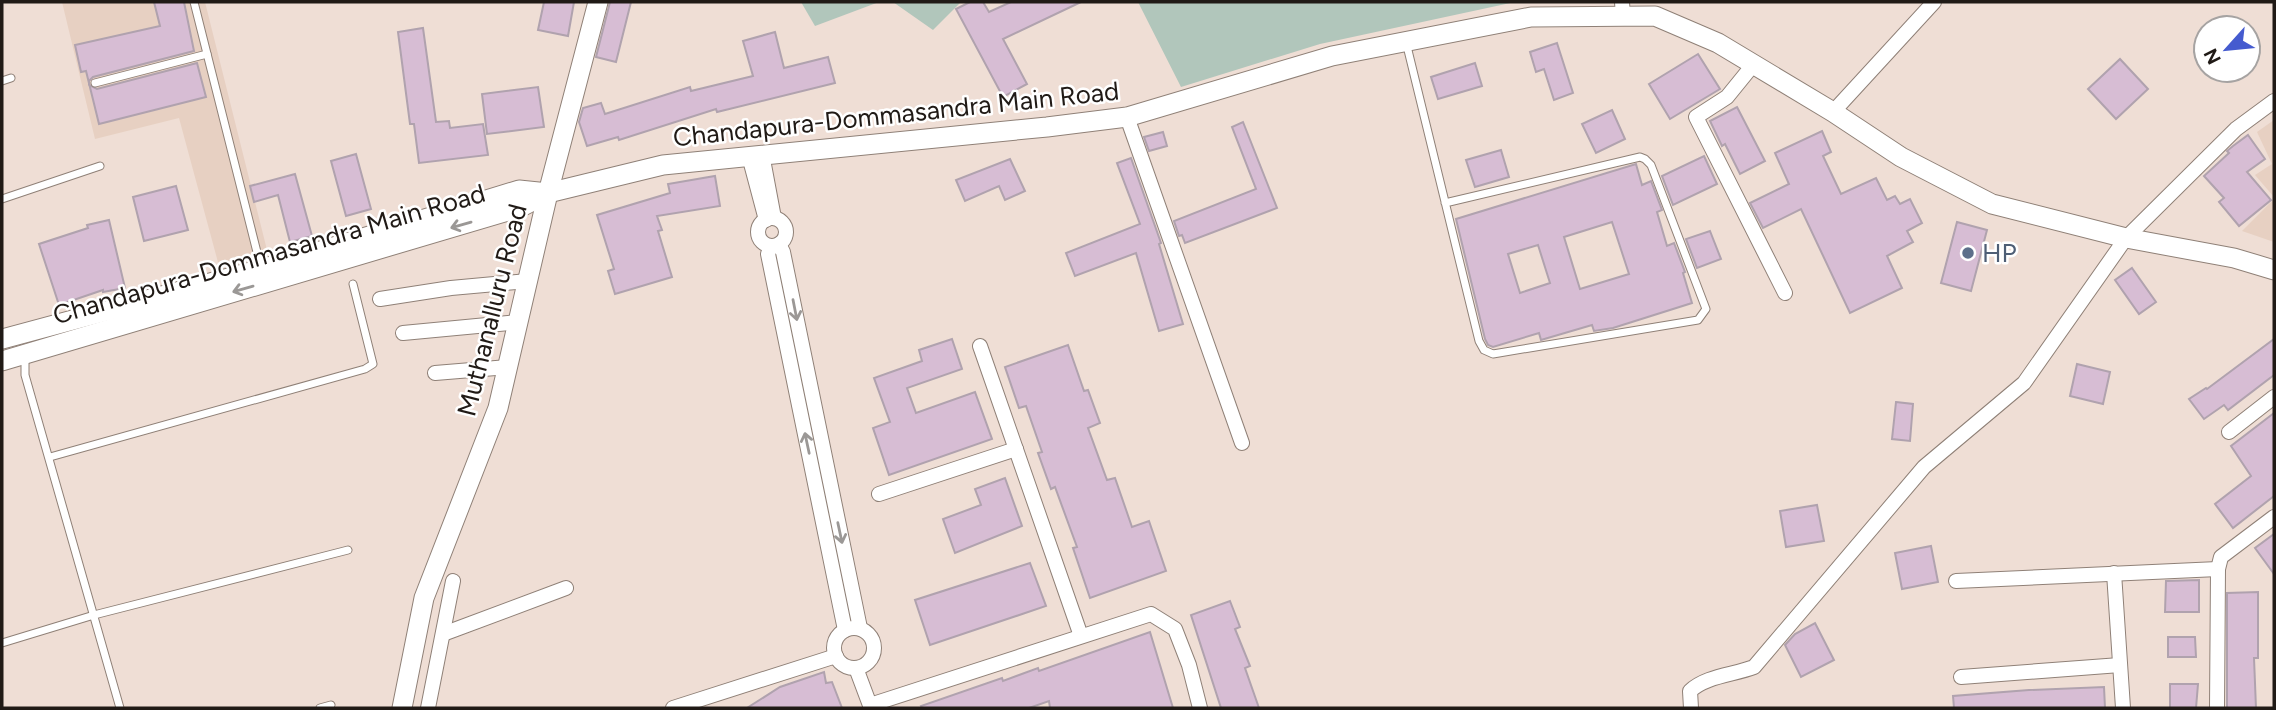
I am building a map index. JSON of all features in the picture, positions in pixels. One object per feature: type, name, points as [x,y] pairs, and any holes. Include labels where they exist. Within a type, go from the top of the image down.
[{"type":"main road","name":"Muthanalluru Road","points":[[401,708],[425,598],[498,408],[548,193],[597,2]]},
{"type":"main road","name":"Chandapura-Dommasandra Main Road","points":[[2,361],[521,207],[548,193],[663,165],[1128,117],[1332,56],[1531,17],[1623,9],[1655,16],[1718,43],[1833,112],[1901,157],[1992,204],[2126,238],[2234,258],[2274,270]]},
{"type":"main road","name":"Chandapura-Dommasandra Main Road","points":[[2,340],[262,269],[519,190],[548,193]]},
{"type":"street","points":[[1833,112],[1934,2]]},
{"type":"street","points":[[1753,65],[1727,97],[1696,117],[1784,293]]},
{"type":"street","points":[[1692,708],[1690,691],[1699,683],[1738,674],[1754,667],[1924,467],[2024,383],[2126,238],[2236,129],[2274,101]]},
{"type":"street","points":[[1128,117],[1242,443]]},
{"type":"street","points":[[755,155],[770,219]]},
{"type":"street","points":[[775,245],[785,238],[786,230],[782,222],[770,219],[761,224],[759,231],[764,243],[775,245],[783,252],[852,629]]},
{"type":"street","points":[[380,299],[450,288],[528,281]]},
{"type":"street","points":[[402,333],[519,322]]},
{"type":"street","points":[[980,346],[1081,636]]},
{"type":"street","points":[[435,373],[508,367]]},
{"type":"street","points":[[2229,432],[2274,397]]},
{"type":"street","points":[[879,494],[1016,449]]},
{"type":"street","points":[[2217,708],[2218,569],[2221,557],[2274,517]]},
{"type":"street","points":[[1956,581],[2218,569]]},
{"type":"street","points":[[2115,573],[2123,708]]},
{"type":"street","points":[[428,708],[453,581]]},
{"type":"street","points":[[443,634],[566,588]]},
{"type":"street","points":[[856,668],[871,707],[1151,614],[1175,629],[1189,665],[1200,708]]},
{"type":"street","points":[[852,629],[867,632],[875,646],[870,661],[856,668],[841,663],[836,656],[834,646],[837,636],[852,629]]},
{"type":"street","points":[[673,708],[836,656]]},
{"type":"street","points":[[1961,677],[2120,665]]},
{"type":"lane","points":[[194,2],[262,269]]},
{"type":"lane","points":[[1406,41],[1445,203],[1479,341],[1484,350],[1493,354],[1698,320],[1706,309],[1651,165],[1646,159],[1640,157],[1445,203]]},
{"type":"lane","points":[[95,83],[207,54]]},
{"type":"lane","points":[[2,81],[11,78]]},
{"type":"lane","points":[[2,199],[100,166]]},
{"type":"lane","points":[[50,457],[373,365],[353,284]]},
{"type":"lane","points":[[25,354],[25,375],[120,708]]},
{"type":"lane","points":[[2,643],[94,615],[348,550]]},
{"type":"lane","points":[[320,708],[331,705]]},
{"type":"shaded area","points":[[62,2],[205,2],[268,254],[219,266],[179,118],[95,139]]},
{"type":"shaded area","points":[[2274,120],[2274,197],[2255,175],[2272,164],[2257,132]]},
{"type":"shaded area","points":[[2274,199],[2274,242],[2242,231]]},
{"type":"green space","points":[[801,2],[879,2],[815,26]]},
{"type":"green space","points":[[893,2],[961,2],[933,30]]},
{"type":"green space","points":[[1138,2],[1515,2],[1320,44],[1181,87]]},
{"type":"building","points":[[154,2],[184,2],[194,51],[93,77],[89,83],[86,71],[81,72],[75,45],[160,26]]},
{"type":"building","points":[[544,2],[574,2],[568,36],[538,30]]},
{"type":"building","points":[[610,2],[631,2],[616,62],[596,57]]},
{"type":"building","points":[[970,2],[983,2],[989,12],[1011,2],[1081,2],[1003,39],[1027,84],[1003,97],[956,9]]},
{"type":"building","points":[[423,28],[436,122],[449,121],[450,128],[483,124],[488,155],[419,163],[414,124],[410,124],[398,32]]},
{"type":"building","points":[[775,32],[784,68],[828,57],[835,83],[717,112],[716,109],[619,140],[618,137],[587,146],[579,122],[583,108],[601,103],[605,114],[690,87],[691,91],[753,76],[743,41]]},
{"type":"building","points":[[1557,43],[1573,93],[1554,100],[1544,69],[1536,72],[1530,52]]},
{"type":"building","points":[[1698,54],[1720,89],[1670,119],[1649,84]]},
{"type":"building","points":[[2120,59],[2148,89],[2116,119],[2088,89]]},
{"type":"building","points":[[197,63],[206,97],[99,124],[89,85],[97,89]]},
{"type":"building","points":[[1475,63],[1482,86],[1438,99],[1431,77]]},
{"type":"building","points":[[538,87],[544,127],[487,134],[482,94]]},
{"type":"building","points":[[1737,107],[1765,161],[1740,174],[1710,121]]},
{"type":"building","points":[[1612,110],[1625,139],[1596,153],[1582,124]]},
{"type":"building","points":[[1243,122],[1277,208],[1185,243],[1182,235],[1179,236],[1174,221],[1256,189],[1232,127]]},
{"type":"building","points":[[1822,131],[1831,152],[1823,156],[1841,194],[1876,178],[1887,200],[1895,196],[1900,204],[1910,199],[1922,223],[1907,231],[1913,242],[1887,256],[1902,288],[1850,313],[1801,209],[1763,228],[1750,203],[1789,184],[1775,153]]},
{"type":"building","points":[[1163,132],[1167,146],[1149,151],[1144,137]]},
{"type":"building","points":[[2248,135],[2265,159],[2247,172],[2271,200],[2239,226],[2219,202],[2224,198],[2204,176],[2229,153],[2227,151]]},
{"type":"building","points":[[1501,150],[1509,177],[1475,187],[1466,160]]},
{"type":"building","points":[[356,154],[371,209],[346,216],[331,161]]},
{"type":"building","points":[[1704,156],[1717,184],[1673,205],[1662,176]]},
{"type":"building","points":[[1131,158],[1161,243],[1159,244],[1183,324],[1159,331],[1136,253],[1075,276],[1066,253],[1140,224],[1117,163]]},
{"type":"building","points":[[1010,159],[1025,191],[1005,200],[999,186],[965,201],[956,180]]},
{"type":"building","points":[[1636,164],[1642,185],[1651,181],[1662,210],[1657,212],[1667,246],[1674,243],[1685,272],[1683,273],[1692,303],[1613,328],[1594,331],[1592,325],[1541,340],[1539,333],[1493,347],[1488,345],[1485,339],[1456,219]],"holes":[[[1612,222],[1629,274],[1580,289],[1564,237]],[[1538,245],[1550,283],[1520,293],[1508,254]]]},
{"type":"building","points":[[295,174],[312,236],[290,242],[278,195],[254,202],[250,186]]},
{"type":"building","points":[[715,176],[720,206],[657,216],[662,230],[658,231],[672,277],[615,294],[608,271],[614,269],[597,215],[670,193],[668,184]]},
{"type":"building","points":[[176,186],[188,230],[144,241],[133,197]]},
{"type":"building","points":[[109,220],[125,288],[103,290],[59,305],[39,244],[88,228],[87,225]]},
{"type":"building","points":[[1957,222],[1987,230],[1971,291],[1941,283]]},
{"type":"building","points":[[1710,231],[1721,259],[1697,268],[1686,239]]},
{"type":"building","points":[[2132,268],[2156,302],[2139,314],[2115,280]]},
{"type":"building","points":[[952,339],[962,369],[907,388],[916,413],[975,392],[992,439],[889,475],[873,428],[890,422],[874,378],[922,361],[919,350]]},
{"type":"building","points":[[2274,339],[2274,375],[2228,410],[2224,405],[2204,419],[2189,399],[2207,389]]},
{"type":"building","points":[[1068,345],[1084,391],[1088,390],[1100,423],[1088,428],[1107,480],[1115,478],[1132,527],[1149,521],[1166,571],[1090,598],[1073,548],[1077,547],[1055,487],[1051,489],[1026,406],[1019,408],[1005,367]]},
{"type":"building","points":[[2077,364],[2110,372],[2103,404],[2070,396]]},
{"type":"building","points":[[1896,402],[1913,404],[1910,441],[1892,439]]},
{"type":"building","points":[[2274,413],[2274,496],[2233,528],[2215,504],[2251,476],[2231,446]]},
{"type":"building","points":[[1005,478],[1022,526],[955,553],[943,519],[981,505],[975,489]]},
{"type":"building","points":[[1817,505],[1824,541],[1786,547],[1780,511]]},
{"type":"building","points":[[2274,534],[2274,574],[2255,548]]},
{"type":"building","points":[[1931,546],[1938,582],[1902,589],[1895,553]]},
{"type":"building","points":[[1030,563],[1046,606],[930,645],[915,600]]},
{"type":"building","points":[[2199,580],[2199,612],[2165,612],[2166,581]]},
{"type":"building","points":[[2258,592],[2258,658],[2254,658],[2256,708],[2227,708],[2227,593]]},
{"type":"building","points":[[1230,601],[1240,627],[1235,629],[1250,666],[1245,668],[1259,708],[1221,708],[1191,615]]},
{"type":"building","points":[[1815,623],[1834,660],[1801,677],[1785,645],[1795,634]]},
{"type":"building","points":[[1150,632],[1173,708],[1050,708],[1049,701],[1029,708],[921,706],[1002,678],[1003,681],[1038,668],[1039,671]]},
{"type":"building","points":[[2168,637],[2195,637],[2196,657],[2168,657]]},
{"type":"building","points":[[824,672],[826,683],[832,682],[842,708],[747,708],[780,687]]},
{"type":"building","points":[[2170,684],[2198,684],[2196,708],[2170,708]]},
{"type":"building","points":[[2104,687],[2105,708],[1954,708],[1953,696]]},
{"type":"place","name":"HP","points":[[1968,253]]}]
